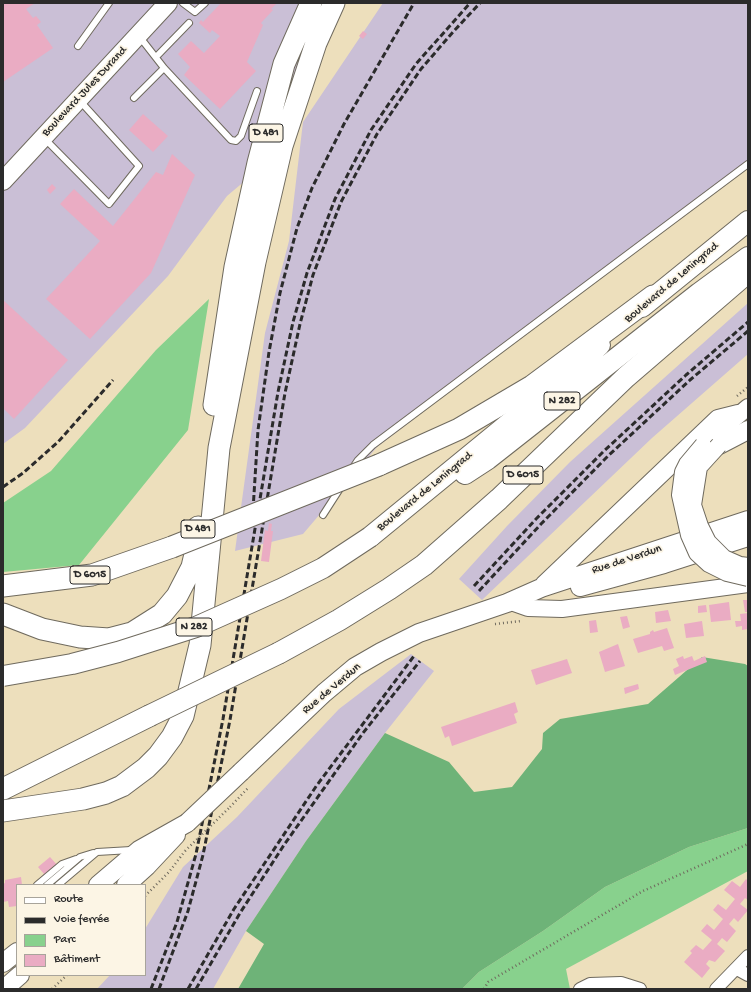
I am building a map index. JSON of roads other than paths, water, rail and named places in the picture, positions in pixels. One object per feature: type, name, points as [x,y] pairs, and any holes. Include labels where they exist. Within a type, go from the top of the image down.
[{"type":"highway","name":"D 481","points":[[3,614],[63,634],[109,639],[132,633],[162,614],[177,596],[192,568],[196,550],[200,495],[235,267],[258,163],[284,64],[312,3]]},
{"type":"highway","name":"D 481","points":[[3,811],[83,799],[106,793],[122,786],[146,768],[158,756],[172,737],[183,716],[200,645],[219,448],[255,262],[282,146],[316,43],[334,3]]},
{"type":"highway","name":"D 6015","points":[[3,789],[279,653],[339,620],[390,589],[424,565],[499,499],[626,377],[748,272]]},
{"type":"highway","name":"D 6015","points":[[3,586],[92,575],[172,547],[379,465],[459,429],[532,386],[653,296]]},
{"type":"main road","name":"Boulevard Jules Durand","points":[[3,181],[168,3]]},
{"type":"main road","name":"Boulevard de Leningrad","points":[[370,537],[568,374],[653,296],[748,221]]},
{"type":"main road","name":"Boulevard de Leningrad","points":[[370,537],[488,459],[699,293],[748,257]]},
{"type":"main road","points":[[541,588],[718,419],[743,410]]},
{"type":"main road","points":[[711,445],[748,430]]},
{"type":"main road","name":"Rue de Verdun","points":[[99,884],[139,850],[187,823],[246,778],[324,693],[355,667],[381,652],[419,633],[509,603],[541,588],[748,520]]},
{"type":"main road","name":"N 282","points":[[3,676],[87,660],[125,650],[196,627],[281,589],[323,568],[370,537]]},
{"type":"main road","name":"Rue de Verdun","points":[[509,603],[540,598],[627,575],[748,537]]},
{"type":"main road","name":"Rue de Verdun","points":[[127,884],[147,866],[187,823]]},
{"type":"main road","points":[[3,963],[16,953]]},
{"type":"main road","points":[[4,989],[19,976]]},
{"type":"street","points":[[743,410],[711,445],[687,464],[683,472],[680,495],[689,535],[697,553],[709,564],[727,573],[748,578]]},
{"type":"street","points":[[711,445],[699,467],[693,505],[700,526],[708,542],[724,558],[740,565],[748,566]]},
{"type":"street","points":[[509,603],[528,608],[562,609],[748,584]]},
{"type":"street","points":[[716,989],[742,967],[748,956]]},
{"type":"street","points":[[742,967],[748,975]]},
{"type":"street","points":[[580,989],[590,984],[621,983],[640,989]]},
{"type":"lane","points":[[78,46],[108,3]]},
{"type":"lane","points":[[183,3],[195,12],[205,3]]},
{"type":"lane","points":[[156,57],[189,23]]},
{"type":"lane","points":[[138,35],[164,68],[231,140],[236,141],[241,136],[257,91]]},
{"type":"lane","points":[[134,98],[164,68]]},
{"type":"lane","points":[[44,137],[108,204],[139,166],[78,100]]},
{"type":"lane","points":[[323,515],[358,460],[373,445],[748,164]]},
{"type":"lane","points":[[38,884],[62,864],[80,857],[97,852],[139,850]]},
{"type":"lane","points":[[59,884],[97,852]]},
{"type":"lane","points":[[48,884],[80,857]]},
{"type":"railway","points":[[253,510],[258,430],[269,352],[280,293],[297,228],[312,188],[344,124],[414,3]]},
{"type":"railway","points":[[151,989],[177,922],[196,854],[223,719],[278,392],[293,322],[307,273],[335,199],[371,130],[416,64],[470,3]]},
{"type":"railway","points":[[159,989],[188,911],[203,855],[230,720],[285,393],[300,324],[313,275],[341,202],[377,134],[421,69],[480,3]]},
{"type":"railway","points":[[474,586],[536,519],[604,451],[686,375],[748,322]]},
{"type":"railway","points":[[479,591],[541,524],[608,456],[690,380],[748,331]]},
{"type":"railway","points":[[3,487],[23,473],[58,442],[113,380]]},
{"type":"railway","points":[[188,989],[234,909],[317,785],[414,656]]},
{"type":"railway","points":[[196,989],[240,913],[284,845],[363,733],[420,661]]}]
